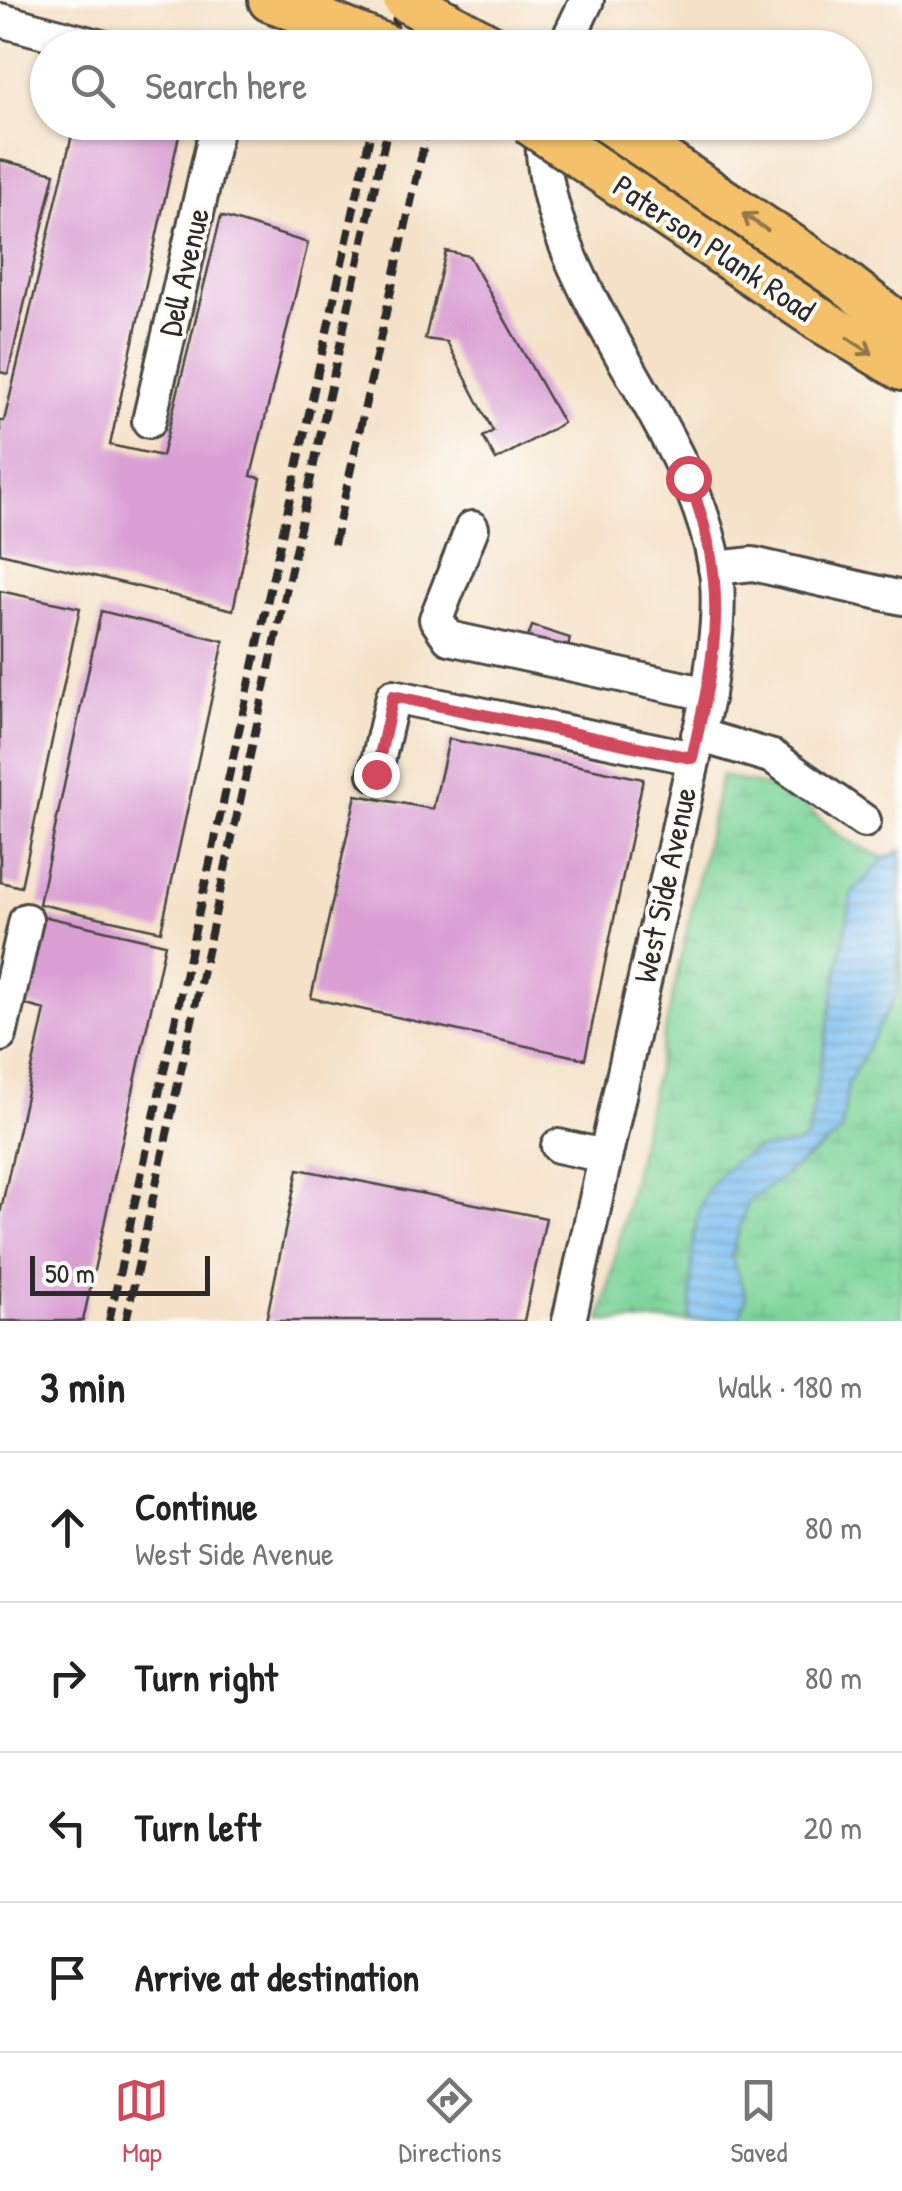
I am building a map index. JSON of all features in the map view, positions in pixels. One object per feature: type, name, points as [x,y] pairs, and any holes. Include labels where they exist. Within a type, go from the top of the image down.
[{"type":"main road","points":[[405,0],[461,30]]},
{"type":"main road","points":[[307,12],[349,30]]},
{"type":"main road","name":"Paterson Plank Road","points":[[555,140],[820,320],[902,369]]},
{"type":"main road","name":"Paterson Plank Road","points":[[634,140],[836,276],[902,327]]},
{"type":"main road","points":[[836,276],[902,292]]},
{"type":"street","points":[[573,30],[587,0]]},
{"type":"street","points":[[0,20],[38,30]]},
{"type":"street","name":"Dell Avenue","points":[[149,421],[214,140]]},
{"type":"street","name":"West Side Avenue","points":[[543,140],[544,173],[564,242],[688,478],[715,568],[716,622],[708,694],[569,1321]]},
{"type":"street","points":[[472,528],[436,619],[449,638],[708,694]]},
{"type":"street","points":[[715,568],[753,564],[902,598]]},
{"type":"street","points":[[376,774],[393,696],[773,757],[864,822]]},
{"type":"street","points":[[0,1036],[26,920]]},
{"type":"street","points":[[558,1146],[605,1156]]},
{"type":"green space","points":[[721,776],[789,792],[845,840],[885,858],[852,893],[808,1137],[792,1149],[754,1149],[692,1298],[690,1321],[601,1321]]},
{"type":"green space","points":[[902,905],[902,1321],[739,1321],[745,1296],[731,1257],[747,1203],[841,1133],[848,1084],[897,993]]},
{"type":"water","points":[[902,850],[897,993],[848,1084],[841,1133],[747,1203],[731,1256],[746,1296],[739,1321],[690,1321],[693,1247],[702,1203],[712,1183],[728,1166],[751,1152],[785,1147],[808,1137],[852,893],[885,858]]},
{"type":"building","points":[[71,140],[178,140],[110,445],[162,456],[221,216],[308,243],[251,476],[261,478],[233,610],[0,553],[0,421],[4,421]]},
{"type":"building","points":[[0,160],[55,173],[8,374],[0,372]]},
{"type":"building","points":[[446,251],[469,256],[563,423],[496,460],[483,437],[493,431],[447,342],[425,339]]},
{"type":"building","points":[[0,591],[80,608],[21,887],[0,882]]},
{"type":"building","points":[[101,611],[224,641],[161,931],[39,904]]},
{"type":"building","points":[[532,626],[570,638],[568,648],[527,640]]},
{"type":"building","points":[[449,739],[643,779],[585,1059],[311,998],[356,795],[433,809]]},
{"type":"building","points":[[38,915],[165,944],[83,1321],[0,1321],[0,1214],[45,1010],[19,1003]]},
{"type":"building","points":[[298,1169],[546,1218],[524,1321],[266,1321]]},
{"type":"railway","points":[[393,30],[400,0]]},
{"type":"railway","points":[[410,30],[416,0]]},
{"type":"railway","points":[[449,30],[456,0]]},
{"type":"railway","points":[[109,1321],[369,140]]},
{"type":"railway","points":[[126,1321],[385,140]]},
{"type":"railway","points":[[334,544],[425,140]]},
{"type":"route","points":[[376,774],[393,696],[572,730],[692,758],[708,694],[717,589],[709,541],[688,478]]}]
